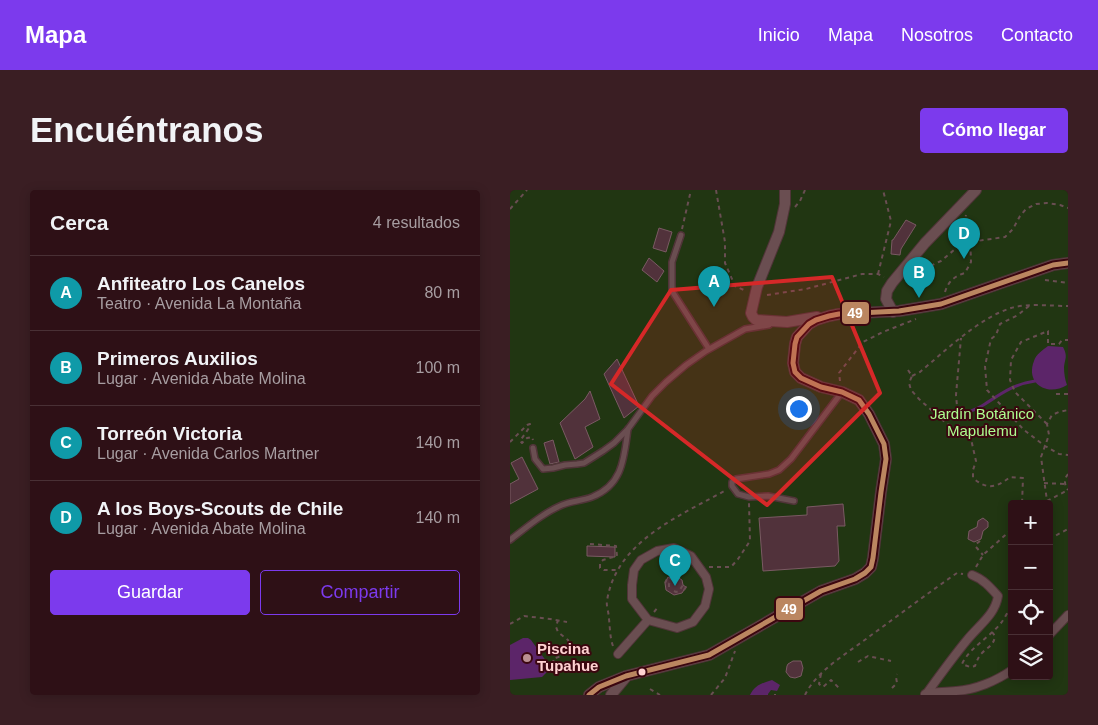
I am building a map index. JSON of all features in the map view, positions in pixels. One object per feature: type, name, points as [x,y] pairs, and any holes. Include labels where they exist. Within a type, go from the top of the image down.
[{"type":"street","points":[[785,190],[785,204],[779,232],[757,287],[751,313],[756,320],[787,322],[839,314],[893,312],[941,304],[1053,265],[1068,263]]},
{"type":"street","points":[[893,312],[886,300],[887,291],[892,283],[925,242],[976,190]]},
{"type":"street","points":[[589,695],[599,687],[626,676],[709,655],[821,591],[856,579],[871,567],[874,558],[886,459],[884,444],[869,414],[859,400],[841,388],[822,387],[801,378],[795,372],[792,363],[794,344],[797,337],[809,324],[828,316]]},
{"type":"street","points":[[674,548],[692,556],[706,577],[709,589],[705,606],[693,622],[677,628],[648,620],[632,599],[634,570],[641,560],[657,550],[674,548]]},
{"type":"street","points":[[925,694],[968,638],[997,605],[998,596],[979,578],[972,575]]},
{"type":"street","points":[[1053,631],[1068,616]]},
{"type":"street","points":[[618,654],[648,620]]},
{"type":"street","points":[[925,694],[958,691],[976,687],[1008,672]]},
{"type":"street","points":[[611,695],[626,676]]},
{"type":"lane","points":[[680,234],[672,262],[672,291],[709,349]]},
{"type":"lane","points":[[533,448],[535,459],[543,469],[584,463],[614,443],[628,429],[652,396],[666,382],[709,349],[745,329],[787,322]]},
{"type":"lane","points":[[794,501],[768,496],[749,497],[738,494],[732,486],[732,482],[736,479],[769,474],[780,470],[792,459],[841,388]]},
{"type":"lane","points":[[510,540],[547,513],[564,504],[592,497],[608,488],[618,477],[624,456],[628,429]]},
{"type":"path","points":[[510,209],[527,190]]},
{"type":"path","points":[[680,234],[691,190]]},
{"type":"path","points":[[716,190],[725,242],[725,263],[735,286],[755,296],[806,289],[862,274],[878,274],[892,283],[904,282],[970,242],[1005,237],[1013,229],[1026,208],[1036,204],[1047,203],[1068,208]]},
{"type":"path","points":[[878,274],[891,221],[883,190]]},
{"type":"path","points":[[941,304],[946,289],[955,276],[964,274],[971,262],[970,235],[965,220],[966,214]]},
{"type":"path","points":[[1029,306],[1018,315],[1000,324],[996,335],[992,339],[986,366],[987,390],[1024,430],[1059,454],[1068,455]]},
{"type":"path","points":[[1022,500],[1023,478],[1010,477],[1003,483],[994,486],[982,485],[973,478],[976,461],[971,439],[959,428],[947,424],[919,399],[911,390],[909,383],[912,376],[920,372],[984,321],[1011,308],[1068,306]]},
{"type":"path","points":[[841,388],[839,374],[863,342],[888,330]]},
{"type":"path","points":[[1047,500],[1041,457],[1049,435],[1047,424],[1015,392],[1010,380],[1011,360],[1021,342],[1048,331],[1048,344],[1059,344],[1062,340],[1068,340]]},
{"type":"path","points":[[959,428],[956,395],[961,338]]},
{"type":"path","points":[[908,370],[912,376]]},
{"type":"path","points":[[1056,394],[1068,394]]},
{"type":"path","points":[[1047,424],[1052,415],[1068,410]]},
{"type":"path","points":[[510,442],[530,424],[520,441],[522,443],[527,438],[532,437],[533,448]]},
{"type":"path","points":[[1049,500],[1068,490],[1065,484],[1068,474]]},
{"type":"path","points":[[1044,483],[1065,484]]},
{"type":"path","points":[[699,566],[732,567],[738,559],[750,541],[749,497]]},
{"type":"path","points":[[1053,537],[1068,529]]},
{"type":"path","points":[[805,695],[807,690],[828,667],[934,590],[958,573],[972,575],[983,555],[1008,533]]},
{"type":"path","points":[[980,540],[976,547],[983,555]]},
{"type":"path","points":[[590,544],[616,546],[617,556],[604,560],[600,563],[600,568],[604,570],[617,570]]},
{"type":"path","points":[[665,583],[668,577],[672,579],[669,584],[670,589]]},
{"type":"path","points":[[674,591],[679,591],[683,585],[686,587],[682,593]]},
{"type":"path","points":[[992,632],[995,640],[989,648],[980,654],[975,666],[970,668],[962,664],[973,648],[978,646],[992,632],[1001,623],[1008,612]]},
{"type":"path","points":[[510,624],[524,616],[567,622]]},
{"type":"path","points":[[554,664],[553,659],[564,655],[570,648],[568,640],[558,632],[556,627],[558,620]]},
{"type":"path","points":[[711,695],[725,678],[741,638]]},
{"type":"path","points":[[858,662],[868,656],[891,661]]},
{"type":"path","points":[[553,672],[554,668]]},
{"type":"path","points":[[821,674],[819,684],[823,687],[831,680],[839,688]]},
{"type":"path","points":[[892,688],[898,683],[897,674]]},
{"type":"path","points":[[650,689],[660,695]]},
{"type":"highlighted area","points":[[832,277],[880,393],[767,505],[611,384],[671,290]]},
{"type":"green space","name":"Jardín Botánico Mapulemu","points":[[510,190],[1068,190],[1068,695],[510,695]]},
{"type":"shaded area","points":[[1048,346],[1063,347],[1066,357],[1064,369],[1067,385],[1053,390],[1046,389],[1035,382],[1032,369],[1035,359]]},
{"type":"shaded area","name":"Piscina Tupahue","points":[[523,638],[531,640],[549,665],[549,670],[542,677],[510,680],[510,645]]},
{"type":"shaded area","points":[[772,680],[780,685],[777,691],[771,690],[768,695],[750,695],[759,685]]},
{"type":"building","points":[[906,220],[916,225],[901,249],[900,255],[891,254],[892,240]]},
{"type":"building","points":[[659,228],[672,232],[666,252],[653,248]]},
{"type":"building","points":[[649,258],[664,271],[657,282],[642,270]]},
{"type":"building","points":[[617,359],[639,406],[624,418],[604,374]]},
{"type":"building","points":[[590,391],[600,419],[585,427],[593,447],[575,459],[560,423],[585,399]]},
{"type":"building","points":[[553,440],[559,462],[550,464],[544,443]]},
{"type":"building","points":[[522,457],[538,489],[510,504],[510,484],[519,479],[511,463]]},
{"type":"building","points":[[843,504],[845,526],[837,526],[839,561],[835,566],[763,571],[759,518],[807,515],[807,507]]},
{"type":"building","points":[[983,518],[988,522],[988,527],[983,531],[981,539],[974,542],[968,539],[969,531],[977,527],[978,521]]},
{"type":"building","points":[[587,546],[615,547],[615,557],[587,556]]},
{"type":"building","points":[[668,577],[672,579],[677,577],[682,580],[683,585],[686,587],[682,593],[674,595],[666,590],[665,583]]},
{"type":"building","points":[[793,661],[801,661],[803,668],[801,676],[795,678],[790,677],[786,672],[788,664]]},
{"type":"waterway","points":[[964,414],[1014,387],[1035,381]]},
{"type":"transit line","name":"49","points":[[589,695],[599,687],[626,676],[709,655],[821,591],[855,579],[871,567],[886,459],[884,444],[869,414],[859,400],[842,392],[821,387],[801,378],[795,372],[793,363],[797,337],[809,324],[816,320],[839,314],[899,311],[941,304],[1053,265],[1068,263]]},
{"type":"place","name":"A los Boys-Scouts de Chile","points":[[964,259]]},
{"type":"place","name":"Primeros Auxilios","points":[[919,298]]},
{"type":"place","name":"Anfiteatro Los Canelos","points":[[714,307]]},
{"type":"place","name":"Torreón Victoria","points":[[675,586]]},
{"type":"place","name":"Piscina Tupahue","points":[[527,658]]}]
